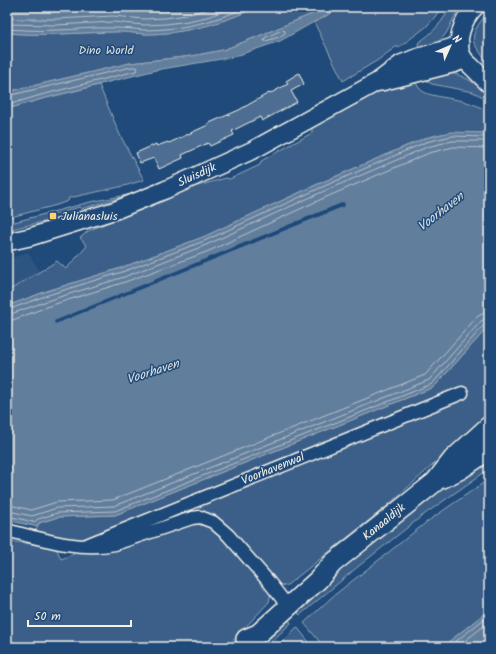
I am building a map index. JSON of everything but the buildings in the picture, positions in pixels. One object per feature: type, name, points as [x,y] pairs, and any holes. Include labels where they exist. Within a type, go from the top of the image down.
[{"type":"main road","name":"Kanaaldijk","points":[[435,482],[453,459],[489,426]]},
{"type":"main road","name":"Kanaaldijk","points":[[242,643],[258,634],[318,580],[333,563],[435,482],[461,469],[489,450]]},
{"type":"main road","name":"Kanaaldijk","points":[[242,643],[252,628],[313,573],[333,563]]},
{"type":"street","points":[[475,7],[470,12],[463,25],[462,52],[489,84]]},
{"type":"street","name":"Sluisdijk","points":[[7,242],[30,237],[116,210],[165,190],[253,150],[377,82],[456,63],[462,52]]},
{"type":"street","name":"Voorhavenwal","points":[[84,546],[462,393]]},
{"type":"street","points":[[7,532],[10,531],[45,540],[84,546],[105,546],[192,518],[200,517],[214,522],[228,535],[283,600]]},
{"type":"shaded area","points":[[28,252],[40,272],[7,292],[7,260]]},
{"type":"green space","name":"Dino World","points":[[257,7],[322,7],[312,14],[223,50],[192,56],[130,63],[7,92],[7,33],[46,34],[119,32],[145,34],[174,32],[216,23]]},
{"type":"green space","points":[[340,7],[442,7],[426,27],[398,48],[397,46],[378,60],[343,81],[314,22]]},
{"type":"green space","points":[[451,7],[461,7],[455,15],[446,34],[436,43],[419,52],[418,43],[437,27]]},
{"type":"green space","points":[[489,12],[489,66],[473,40],[478,25]]},
{"type":"green space","points":[[443,72],[457,75],[468,80],[489,96],[489,100],[473,92],[428,82],[427,79]]},
{"type":"green space","points":[[415,78],[418,87],[425,92],[466,102],[484,109],[489,113],[489,132],[441,134],[425,138],[318,184],[203,237],[121,268],[47,291],[7,306],[7,292],[13,288],[57,261],[66,269],[87,246],[80,238],[88,231],[183,190],[226,178],[230,179],[260,165],[261,161],[312,133],[312,127],[359,100],[386,88]]},
{"type":"green space","points":[[99,85],[120,135],[144,180],[69,198],[68,201],[57,205],[7,218],[7,109]]},
{"type":"green space","points":[[132,194],[81,209],[79,207],[48,217],[48,221],[22,226],[7,231],[7,224],[90,202]]},
{"type":"green space","points":[[489,326],[489,415],[387,506],[286,586],[275,581],[222,523],[207,513],[197,512],[107,541],[467,396],[463,387],[78,541],[49,536],[36,530],[39,523],[58,517],[115,515],[434,387]]},
{"type":"green space","points":[[489,458],[489,469],[422,516],[300,615],[298,613],[299,604],[303,599],[438,490]]},
{"type":"green space","points":[[489,479],[489,610],[442,647],[324,647],[304,623],[332,597],[428,521]]},
{"type":"green space","points":[[190,524],[203,525],[216,531],[271,593],[269,602],[227,647],[7,647],[7,543],[17,542],[60,548],[57,550],[61,559],[79,552],[98,553],[110,551]]},
{"type":"green space","points":[[284,620],[290,621],[291,623],[266,647],[252,647],[276,622]]},
{"type":"green space","points":[[297,627],[313,647],[277,647]]},
{"type":"water","points":[[7,7],[257,7],[202,27],[160,34],[113,32],[20,34],[7,33]]},
{"type":"water","points":[[322,7],[340,7],[280,41],[233,57],[156,70],[7,109],[7,92],[130,63],[192,56],[223,50],[312,14]]},
{"type":"water","name":"Voorhaven","points":[[451,132],[489,132],[489,326],[434,387],[115,515],[58,517],[39,523],[37,527],[11,521],[7,522],[7,306],[47,291],[121,268],[203,237],[318,184],[425,138]]},
{"type":"water","points":[[489,610],[489,647],[442,647]]},
{"type":"pier","points":[[344,202],[345,206],[55,324],[54,321]]},
{"type":"place","name":"Julianasluis","points":[[53,216]]}]
